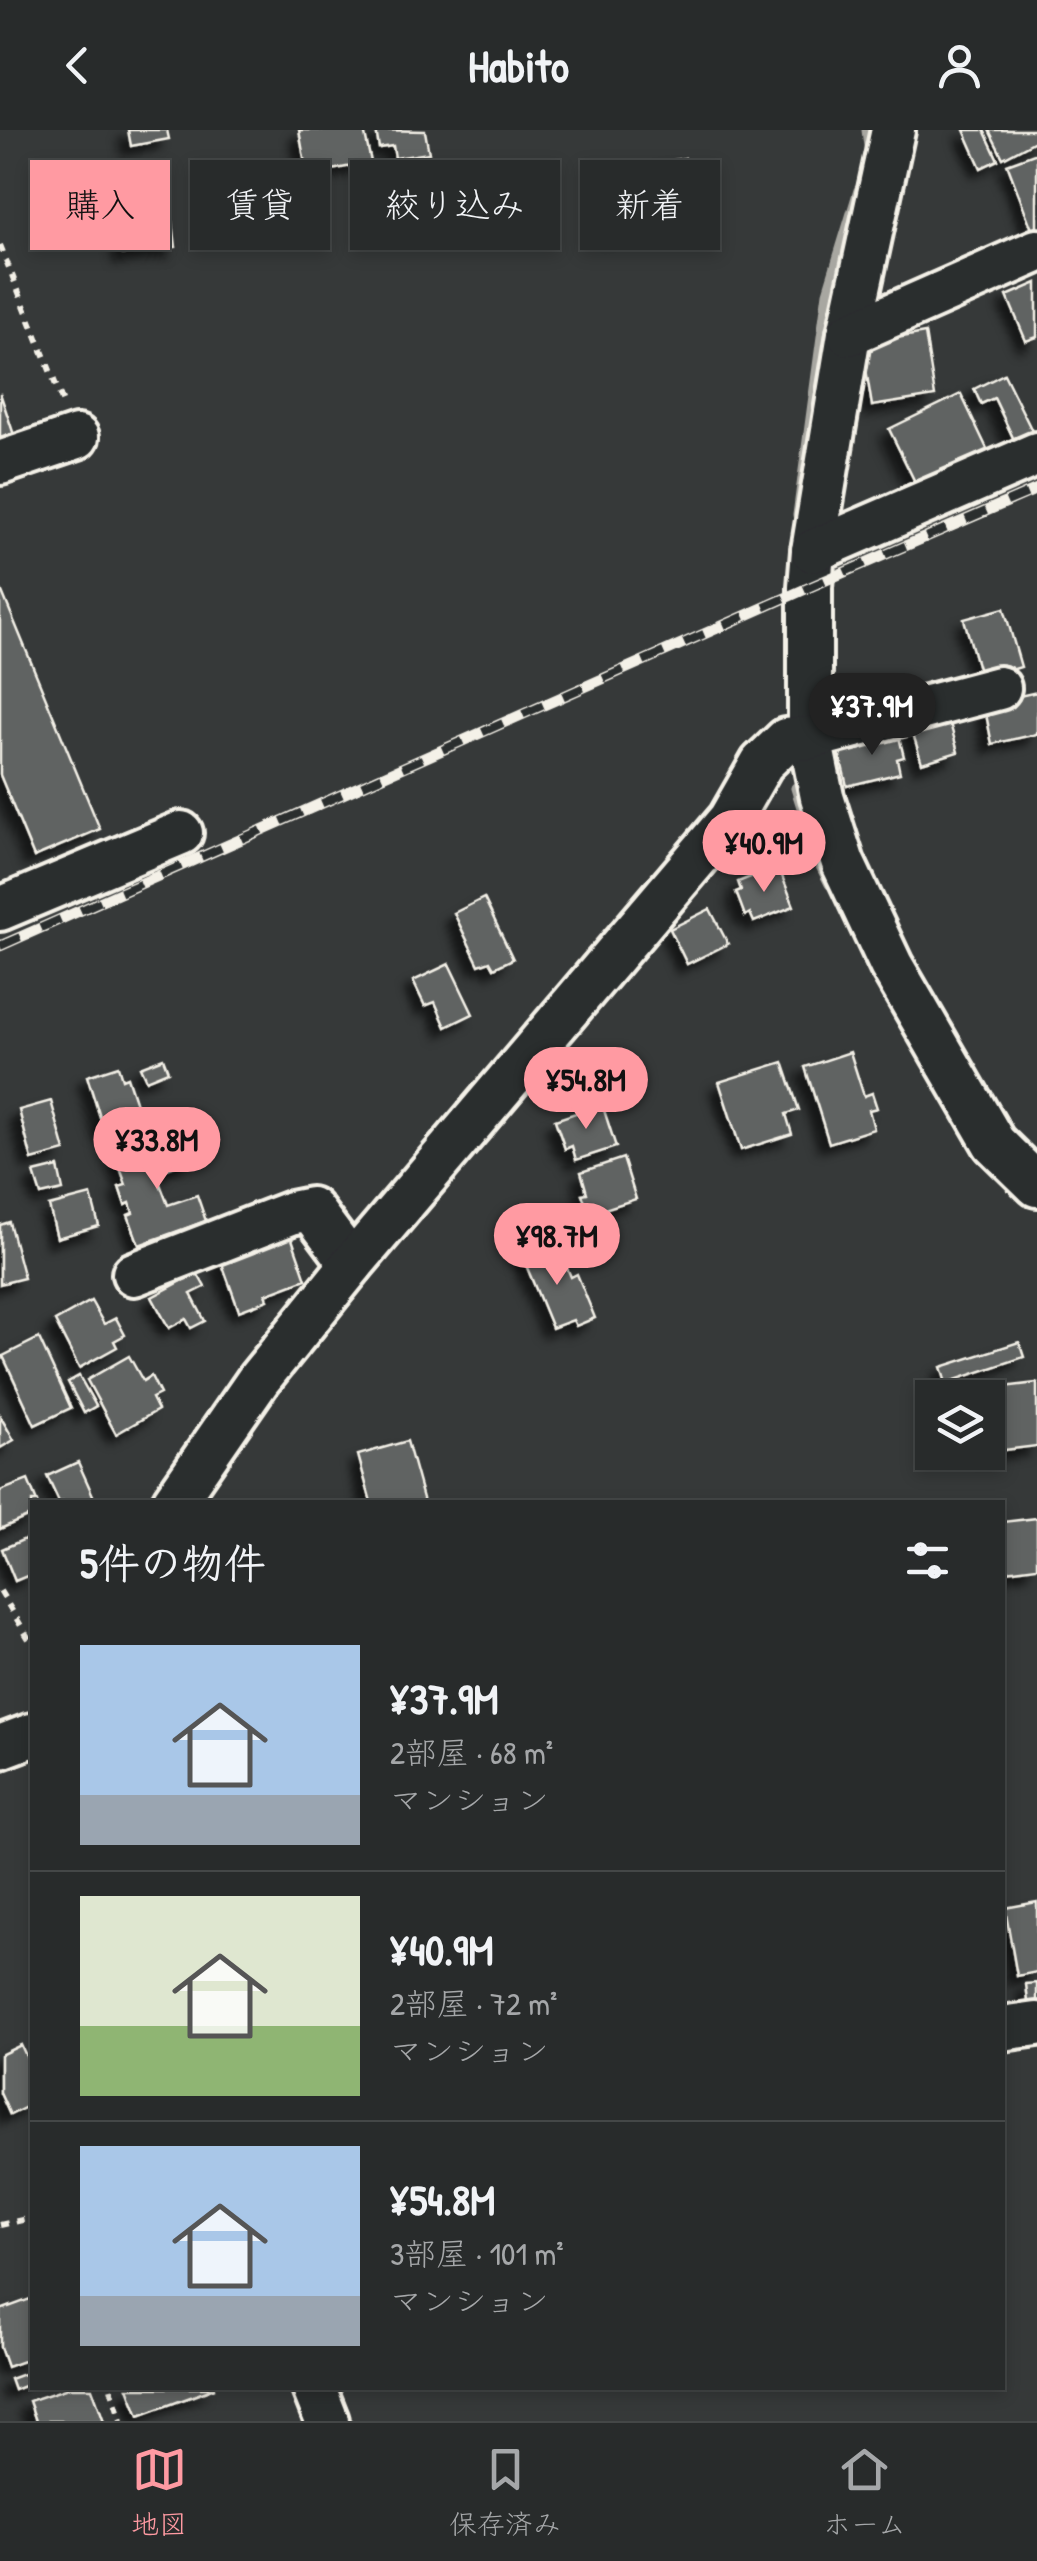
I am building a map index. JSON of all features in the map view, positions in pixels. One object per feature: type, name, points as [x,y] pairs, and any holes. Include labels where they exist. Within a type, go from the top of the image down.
[{"type":"street","points":[[893,130],[849,334],[813,551],[810,738],[822,797],[844,863],[891,966],[994,1142],[1037,1185]]},
{"type":"street","points":[[849,334],[1037,252]]},
{"type":"street","points":[[0,462],[77,437]]},
{"type":"street","points":[[813,551],[1037,454]]},
{"type":"street","points":[[175,1500],[259,1380],[352,1264],[730,819],[762,763],[786,740],[810,738],[998,688]]},
{"type":"street","points":[[0,909],[181,832]]},
{"type":"street","points":[[134,1274],[291,1213],[311,1210],[352,1264]]},
{"type":"street","points":[[0,1747],[30,1736]]},
{"type":"street","points":[[1005,2029],[1037,2024]]},
{"type":"street","points":[[315,2390],[327,2421]]},
{"type":"path","points":[[0,246],[77,437]]},
{"type":"path","points":[[0,1591],[30,1641]]},
{"type":"path","points":[[0,2225],[30,2220]]},
{"type":"path","points":[[113,2390],[121,2421]]},
{"type":"building","points":[[128,130],[167,130],[169,139],[131,146]]},
{"type":"building","points":[[299,130],[364,130],[371,160],[350,160],[350,166],[330,170],[330,160],[304,160]]},
{"type":"building","points":[[376,130],[425,131],[429,153],[395,158],[393,146],[379,148]]},
{"type":"building","points":[[964,130],[984,130],[998,160],[981,168]]},
{"type":"building","points":[[989,130],[1037,130],[1037,140],[1003,158]]},
{"type":"building","points":[[1037,153],[1037,231],[1033,232],[1007,164]]},
{"type":"building","points":[[170,197],[176,247],[170,248]]},
{"type":"building","points":[[1037,283],[1037,337],[1026,341],[1007,296]]},
{"type":"building","points":[[925,333],[935,396],[872,406],[862,344]]},
{"type":"building","points":[[1004,374],[1035,437],[1017,446],[994,398],[981,404],[974,389]]},
{"type":"building","points":[[0,393],[15,438],[0,443]]},
{"type":"building","points":[[961,394],[989,453],[918,488],[889,429]]},
{"type":"building","points":[[0,587],[100,829],[34,857],[0,775]]},
{"type":"building","points":[[1004,608],[1021,667],[981,679],[964,619]]},
{"type":"building","points":[[1037,692],[1037,734],[992,744],[984,704]]},
{"type":"building","points":[[948,716],[958,752],[922,763],[911,727]]},
{"type":"building","points":[[897,729],[904,757],[897,759],[900,773],[847,786],[838,748]]},
{"type":"building","points":[[758,814],[777,830],[751,863],[732,848]]},
{"type":"building","points":[[778,866],[794,906],[754,922],[750,913],[745,916],[736,892],[741,890],[738,882]]},
{"type":"building","points":[[484,898],[513,959],[494,968],[490,961],[479,965],[454,913]]},
{"type":"building","points":[[710,909],[728,944],[687,964],[670,929]]},
{"type":"building","points":[[449,964],[473,1014],[446,1027],[435,1002],[425,1006],[413,981]]},
{"type":"building","points":[[850,1052],[864,1096],[872,1093],[877,1108],[869,1110],[874,1129],[829,1143],[805,1067]]},
{"type":"building","points":[[163,1058],[168,1071],[146,1080],[140,1067]]},
{"type":"building","points":[[783,1062],[799,1110],[786,1114],[792,1134],[741,1150],[719,1082]]},
{"type":"building","points":[[118,1066],[122,1079],[127,1077],[137,1107],[132,1109],[136,1123],[105,1133],[87,1076]]},
{"type":"building","points":[[51,1101],[65,1151],[32,1160],[19,1110]]},
{"type":"building","points":[[602,1104],[616,1147],[576,1160],[572,1146],[565,1149],[555,1120]]},
{"type":"building","points":[[183,1136],[191,1160],[156,1173],[168,1205],[197,1195],[206,1221],[139,1245],[128,1215],[133,1213],[130,1203],[125,1205],[119,1187],[126,1185],[117,1159]]},
{"type":"building","points":[[623,1158],[636,1199],[589,1214],[582,1194],[587,1193],[581,1172]]},
{"type":"building","points":[[58,1167],[63,1190],[41,1195],[34,1173]]},
{"type":"building","points":[[91,1195],[99,1226],[57,1238],[49,1206]]},
{"type":"building","points":[[9,1222],[24,1278],[0,1284],[0,1225]]},
{"type":"building","points":[[290,1233],[306,1279],[266,1294],[268,1300],[239,1311],[220,1258]]},
{"type":"building","points":[[537,1246],[539,1252],[553,1246],[556,1253],[560,1252],[571,1277],[577,1274],[595,1318],[576,1326],[573,1320],[552,1328],[521,1253]]},
{"type":"building","points":[[197,1273],[205,1287],[191,1294],[205,1321],[191,1328],[186,1319],[169,1328],[152,1297]]},
{"type":"building","points":[[91,1301],[104,1324],[116,1318],[125,1335],[114,1341],[117,1347],[79,1368],[55,1321]]},
{"type":"building","points":[[39,1338],[71,1408],[35,1425],[3,1356]]},
{"type":"building","points":[[1019,1342],[1024,1357],[955,1380],[945,1380],[941,1367]]},
{"type":"building","points":[[129,1356],[143,1381],[151,1376],[160,1394],[152,1398],[158,1410],[116,1434],[87,1380]]},
{"type":"building","points":[[79,1376],[96,1406],[84,1413],[68,1382]]},
{"type":"building","points":[[1037,1383],[1037,1446],[1005,1450],[1005,1387]]},
{"type":"building","points":[[0,1416],[14,1440],[0,1448]]},
{"type":"building","points":[[407,1441],[423,1500],[370,1500],[358,1455]]},
{"type":"building","points":[[78,1462],[95,1500],[58,1500],[47,1476]]},
{"type":"building","points":[[28,1480],[36,1500],[30,1500],[30,1516],[0,1529],[0,1491]]},
{"type":"building","points":[[1037,1518],[1037,1567],[1006,1571],[1005,1522]]},
{"type":"building","points":[[30,1537],[30,1575],[15,1581],[2,1549]]},
{"type":"building","points":[[1037,1902],[1037,1972],[1017,1976],[1005,1908]]},
{"type":"building","points":[[1037,1983],[1037,2001],[1028,2002],[1026,1984]]},
{"type":"building","points":[[21,2045],[30,2065],[30,2105],[10,2115],[0,2093],[0,2055]]},
{"type":"building","points":[[30,2299],[30,2359],[7,2367],[0,2347],[0,2310]]},
{"type":"building","points":[[30,2372],[30,2384],[14,2390],[10,2379]]},
{"type":"building","points":[[62,2390],[93,2390],[104,2421],[36,2421],[29,2401]]},
{"type":"building","points":[[129,2390],[210,2390],[139,2416]]},
{"type":"waterway","points":[[867,130],[870,153]]},
{"type":"waterway","points":[[798,515],[828,292],[859,190]]},
{"type":"waterway","points":[[796,788],[819,862],[830,884]]},
{"type":"railway","points":[[0,946],[1037,489]]}]
